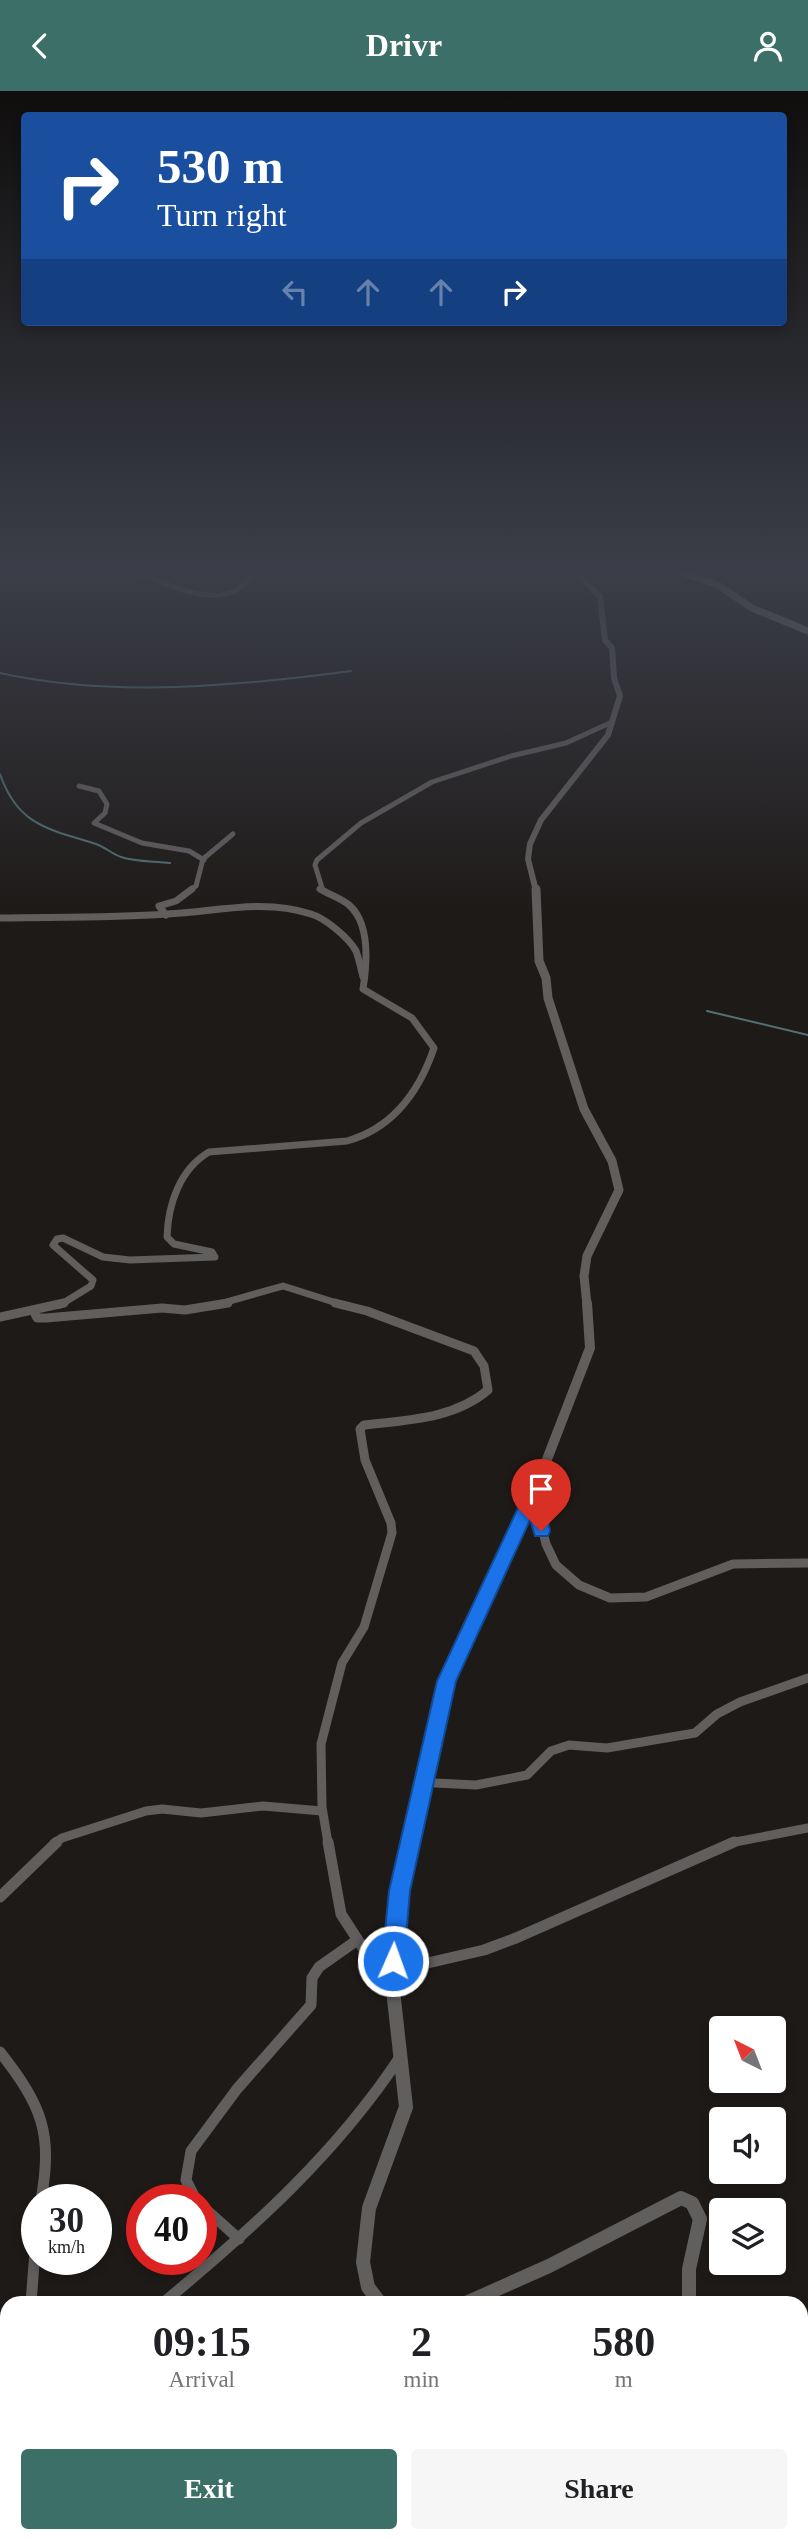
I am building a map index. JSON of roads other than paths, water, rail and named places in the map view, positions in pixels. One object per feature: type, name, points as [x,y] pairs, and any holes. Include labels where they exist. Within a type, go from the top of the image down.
[{"type":"street","points":[[375,2296],[368,2287],[363,2262],[369,2208],[406,2107],[393,1966],[400,1891],[446,1681],[534,1493],[590,1348],[593,1331],[584,1266],[597,1232],[619,1190],[612,1161],[584,1109],[548,998],[546,978],[539,961],[538,898],[528,851],[541,820],[570,779],[591,760],[612,722],[620,696],[616,685]]},
{"type":"street","points":[[0,1317],[61,1305],[91,1286],[93,1280],[53,1245],[57,1239],[63,1238],[103,1257],[130,1260],[215,1257],[212,1252],[174,1244],[167,1237],[166,1218],[193,1161],[200,1156],[209,1152],[348,1141],[374,1132],[391,1120],[420,1081],[434,1048],[423,1029],[402,1008],[363,989],[367,973],[364,937],[358,920],[353,909],[320,889],[315,865],[361,823],[417,790],[502,759],[566,743],[612,722]]},
{"type":"street","points":[[79,786],[103,794],[107,804],[105,813],[94,823],[142,843],[189,851],[204,860]]},
{"type":"street","points":[[415,801],[417,790]]},
{"type":"street","points":[[166,915],[159,907],[176,901],[196,886],[200,864],[226,844],[233,834]]},
{"type":"street","points":[[0,918],[166,915],[255,904],[317,916],[355,949],[365,981]]},
{"type":"street","points":[[34,1312],[37,1318],[46,1318],[162,1308],[186,1310],[230,1303],[283,1286],[414,1327],[456,1343],[480,1357],[487,1374],[488,1390],[480,1399],[453,1410],[364,1425],[360,1429],[365,1460],[391,1523],[392,1533],[364,1627],[342,1663],[321,1744],[322,1811],[341,1914],[356,1941],[371,1953],[393,1966],[484,1950],[735,1841],[808,1828]]},
{"type":"street","points":[[534,1493],[541,1531],[553,1560],[563,1574],[579,1586],[600,1596],[640,1600],[709,1570],[733,1564],[765,1561],[808,1563]]},
{"type":"street","points":[[435,1783],[476,1786],[527,1775],[551,1751],[569,1745],[607,1748],[695,1733],[717,1714],[740,1702],[808,1678]]},
{"type":"street","points":[[0,1897],[48,1848],[62,1838],[146,1811],[162,1809],[201,1813],[262,1806],[322,1811]]},
{"type":"street","points":[[188,2184],[186,2180],[191,2151],[237,2089],[312,2005],[312,1978],[318,1967],[356,1941]]},
{"type":"street","points":[[0,2052],[31,2092],[48,2130],[49,2163],[44,2184]]},
{"type":"street","points":[[171,2296],[239,2239],[360,2119],[401,2056]]},
{"type":"street","points":[[482,2296],[549,2266],[681,2198],[693,2202],[700,2210],[701,2224],[689,2269],[690,2296]]},
{"type":"street","points":[[217,2219],[239,2239]]},
{"type":"street","points":[[32,2296],[33,2275]]},
{"type":"waterway","points":[[94,685],[211,685]]},
{"type":"waterway","points":[[0,774],[16,805],[37,823],[99,845],[121,857],[170,863]]},
{"type":"waterway","points":[[707,1011],[808,1035]]}]
